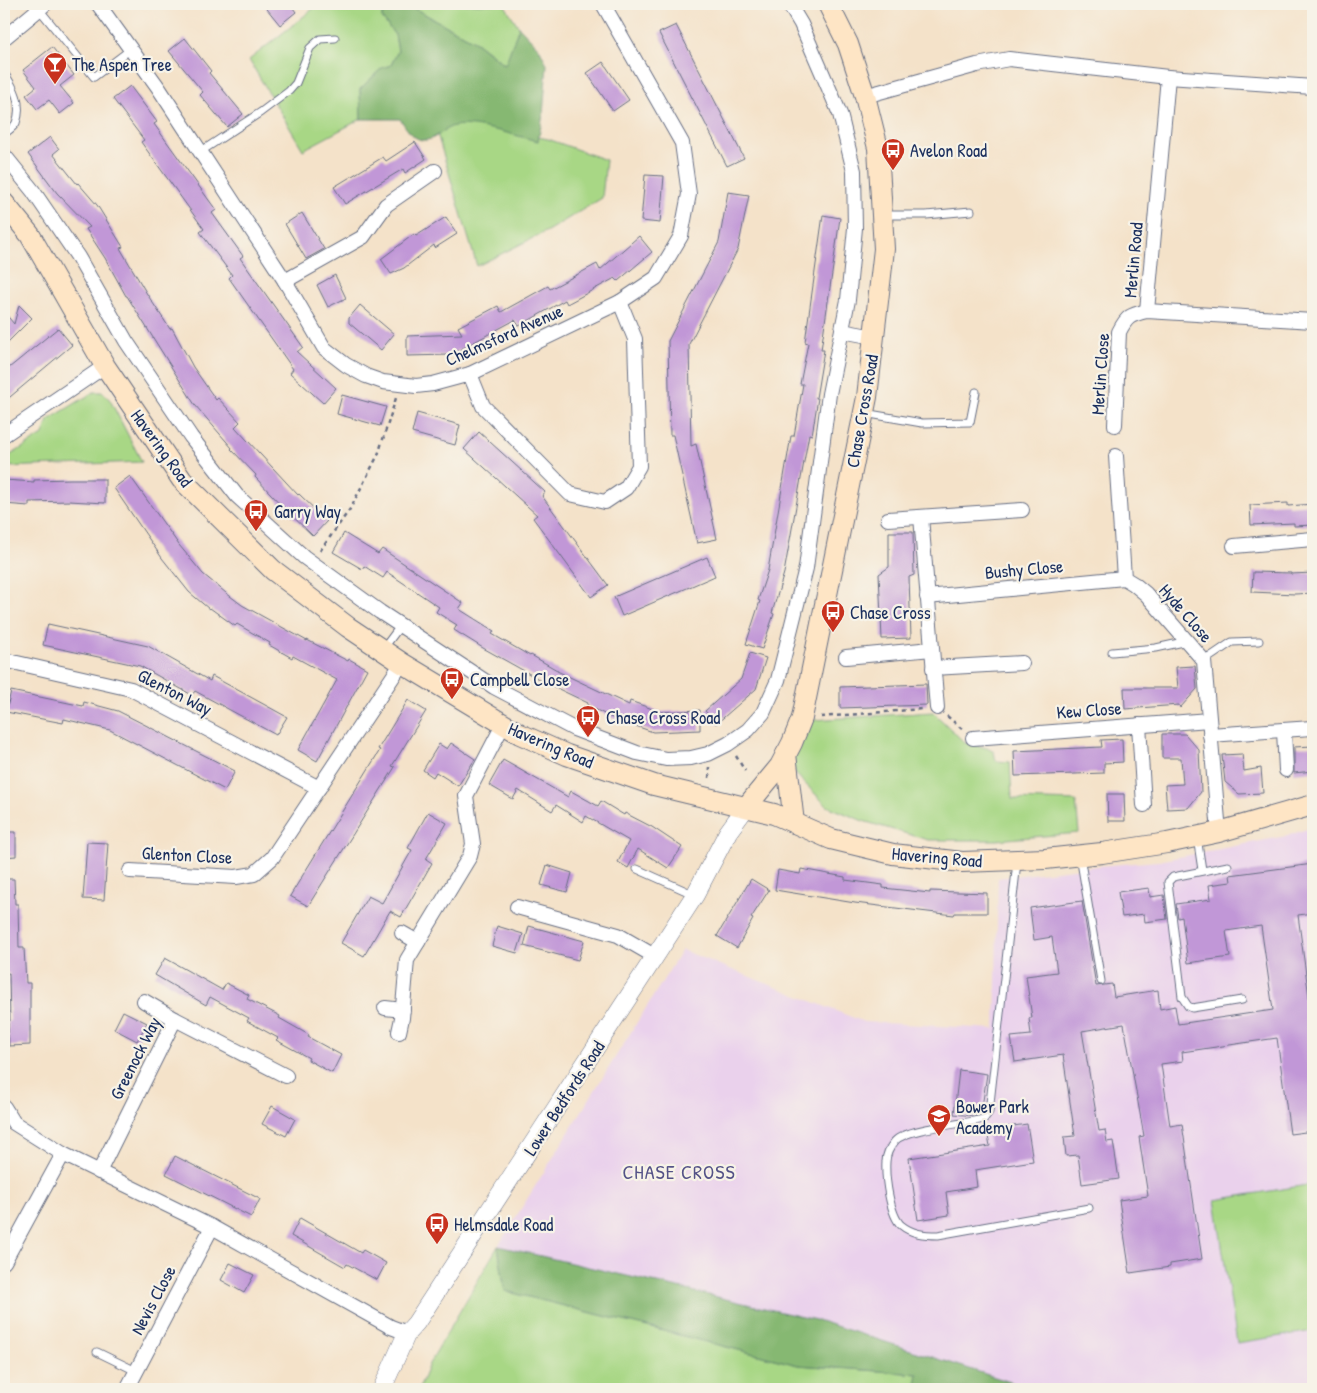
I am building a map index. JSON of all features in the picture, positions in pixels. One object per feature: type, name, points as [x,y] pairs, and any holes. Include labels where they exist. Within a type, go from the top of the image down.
[{"type":"main road","name":"Chase Cross Road","points":[[747,806],[780,766],[802,718],[863,413],[884,249],[878,148],[865,96],[848,44],[828,4]]},
{"type":"main road","name":"Havering Road","points":[[4,203],[30,234],[87,331],[105,366],[182,480],[273,570],[348,627],[402,663],[520,734],[567,755],[654,785],[774,814],[831,839],[893,854],[962,862],[1017,862],[1139,848],[1219,832],[1313,805]]},
{"type":"main road","points":[[786,754],[794,823]]},
{"type":"street","name":"Chelmsford Avenue","points":[[98,4],[131,49],[285,281],[324,348],[346,366],[366,376],[383,382],[416,386],[433,384],[470,374],[620,302],[656,278],[681,236],[689,194],[682,143],[603,4]]},
{"type":"street","points":[[4,155],[33,191],[78,257],[126,341],[191,437],[237,496],[304,557],[494,687],[574,729],[637,753],[666,759],[691,758],[708,754],[728,744],[748,730],[763,713],[778,680],[806,568],[829,394],[848,300],[855,228],[854,171],[840,114],[801,24],[789,4]]},
{"type":"street","points":[[4,38],[42,6]]},
{"type":"street","points":[[865,96],[977,65],[1009,59],[1168,76],[1313,88]]},
{"type":"street","name":"Merlin Road","points":[[1168,76],[1147,311],[1313,321]]},
{"type":"street","points":[[285,281],[363,237],[386,205],[435,171]]},
{"type":"street","points":[[470,374],[483,406],[570,494],[605,502],[626,488],[639,466],[635,339],[620,302]]},
{"type":"street","name":"Merlin Close","points":[[1115,425],[1119,332],[1130,315],[1147,311]]},
{"type":"street","points":[[842,331],[874,337]]},
{"type":"street","points":[[4,436],[105,366]]},
{"type":"street","points":[[1116,456],[1124,578]]},
{"type":"street","points":[[888,519],[1022,510]]},
{"type":"street","points":[[921,516],[937,708]]},
{"type":"street","points":[[1234,546],[1313,539]]},
{"type":"street","name":"Bushy Close","points":[[927,597],[1124,578]]},
{"type":"street","name":"Hyde Close","points":[[1124,578],[1146,594],[1204,661],[1219,832]]},
{"type":"street","points":[[846,657],[932,649]]},
{"type":"street","name":"Glenton Way","points":[[4,660],[132,689],[319,788]]},
{"type":"street","name":"Glenton Close","points":[[130,871],[236,877],[254,874],[272,858],[402,663]]},
{"type":"street","points":[[934,668],[1022,663]]},
{"type":"street","name":"Kew Close","points":[[973,738],[1209,720]]},
{"type":"street","points":[[399,1032],[403,1010],[407,960],[470,856],[473,844],[466,796],[503,725]]},
{"type":"street","points":[[1139,725],[1144,805]]},
{"type":"street","points":[[1210,735],[1312,728]]},
{"type":"street","points":[[1284,731],[1286,770]]},
{"type":"street","name":"Lower Bedfords Road","points":[[382,1389],[407,1333],[416,1323],[656,957],[695,895],[728,832],[747,806]]},
{"type":"street","points":[[516,907],[618,935],[656,957]]},
{"type":"street","points":[[402,933],[418,942]]},
{"type":"street","points":[[144,1001],[175,1019]]},
{"type":"street","points":[[385,1008],[403,1010]]},
{"type":"street","name":"Greenock Way","points":[[99,1172],[175,1019],[286,1076]]},
{"type":"street","points":[[4,1107],[14,1124],[63,1154],[212,1227],[407,1333]]},
{"type":"street","points":[[4,1262],[63,1154]]},
{"type":"street","name":"Nevis Close","points":[[127,1389],[212,1227]]},
{"type":"lane","points":[[42,6],[94,77],[131,49]]},
{"type":"lane","points":[[200,152],[289,91],[296,83],[310,48],[320,39],[335,38]]},
{"type":"lane","points":[[4,73],[15,88],[18,107],[15,124],[4,134]]},
{"type":"lane","points":[[882,215],[926,215],[971,211]]},
{"type":"lane","points":[[863,413],[922,423],[970,422],[976,392]]},
{"type":"lane","points":[[382,650],[401,625]]},
{"type":"lane","points":[[1204,661],[1232,642],[1259,641]]},
{"type":"lane","points":[[1112,652],[1156,648],[1188,642]]},
{"type":"lane","points":[[1197,837],[1202,870]]},
{"type":"lane","points":[[1080,856],[1102,981]]},
{"type":"lane","points":[[1017,862],[989,1112],[984,1119],[918,1130],[895,1141],[886,1161],[892,1210],[901,1225],[910,1231],[923,1235],[938,1235],[1089,1208]]},
{"type":"lane","points":[[1228,866],[1173,877],[1168,882],[1182,997],[1188,1006],[1192,1008],[1242,1000]]},
{"type":"lane","points":[[637,869],[695,895]]},
{"type":"lane","points":[[97,1352],[136,1372]]},
{"type":"path","points":[[312,562],[350,509],[378,455],[400,385]]},
{"type":"path","points":[[802,718],[937,708],[973,738]]},
{"type":"path","points":[[728,744],[745,771]]},
{"type":"shaded area","name":"Bower Park Academy","points":[[1313,827],[1313,1389],[1032,1389],[820,1321],[498,1246],[682,950],[864,1022],[995,1029],[998,878],[1159,861],[1286,836]]},
{"type":"green space","points":[[319,4],[383,4],[382,18],[395,35],[398,51],[391,65],[382,68],[360,89],[361,119],[303,150],[249,60]]},
{"type":"green space","points":[[383,4],[406,4],[476,42],[505,65],[519,27],[539,48],[547,64],[543,115],[538,141],[463,125],[450,127],[431,139],[422,140],[412,135],[400,119],[361,119],[360,89],[382,68],[391,65],[398,51],[395,35],[382,18]]},
{"type":"green space","points":[[406,4],[504,4],[519,27],[506,65],[476,42]]},
{"type":"green space","points":[[432,117],[548,139],[606,160],[602,198],[549,230],[477,266]]},
{"type":"green space","points":[[94,392],[103,392],[110,400],[142,462],[4,467],[4,459],[43,435],[48,420]]},
{"type":"green space","points":[[933,712],[965,743],[987,748],[994,752],[996,761],[1010,762],[1012,799],[1076,801],[1079,833],[996,840],[928,840],[863,821],[827,806],[789,767],[813,720]]},
{"type":"green space","points":[[1313,1184],[1313,1331],[1237,1343],[1215,1200]]},
{"type":"green space","points":[[498,1246],[505,1291],[798,1365],[919,1374],[915,1389],[419,1389],[429,1364]]},
{"type":"green space","points":[[498,1246],[820,1321],[1032,1389],[915,1389],[918,1374],[798,1365],[505,1291]]},
{"type":"building","points":[[263,4],[290,4],[296,12],[280,25]]},
{"type":"building","points":[[676,25],[744,158],[727,166],[659,33]]},
{"type":"building","points":[[185,38],[211,71],[209,73],[243,114],[227,127],[200,95],[203,92],[169,51]]},
{"type":"building","points":[[52,47],[74,75],[60,86],[74,103],[60,114],[49,100],[37,109],[26,95],[36,87],[23,70]]},
{"type":"building","points":[[603,62],[629,100],[613,111],[587,73]]},
{"type":"building","points":[[130,86],[157,122],[154,124],[216,210],[212,213],[243,256],[240,258],[303,347],[297,352],[336,388],[323,403],[290,373],[293,369],[229,278],[232,275],[200,232],[204,229],[141,142],[144,140],[113,99]]},
{"type":"building","points":[[50,137],[59,149],[53,154],[97,205],[123,247],[120,248],[147,294],[170,329],[172,328],[193,367],[216,400],[218,398],[240,422],[235,427],[298,495],[327,521],[313,536],[255,477],[256,475],[231,449],[195,405],[86,229],[90,227],[57,193],[28,154]]},
{"type":"building","points":[[415,142],[426,159],[405,173],[403,169],[345,204],[334,187],[383,157],[386,161]]},
{"type":"building","points":[[645,175],[664,176],[660,223],[641,221]]},
{"type":"building","points":[[728,192],[749,195],[738,249],[689,344],[691,446],[696,444],[717,539],[697,543],[673,435],[670,435],[668,341],[719,242]]},
{"type":"building","points":[[302,213],[324,249],[306,259],[285,224]]},
{"type":"building","points":[[823,215],[840,218],[821,350],[824,350],[816,398],[818,398],[812,435],[809,434],[784,573],[772,613],[774,614],[762,649],[746,644],[768,570],[791,436],[794,436],[803,384],[800,384],[808,343],[805,342]]},
{"type":"building","points":[[446,217],[457,234],[435,248],[434,245],[404,268],[391,274],[381,259],[414,234],[416,236]]},
{"type":"building","points":[[639,236],[652,252],[618,281],[615,278],[567,304],[565,300],[519,326],[515,320],[450,355],[407,356],[407,336],[462,334],[458,327],[498,306],[501,312],[548,286],[550,289],[597,264],[600,270]]},
{"type":"building","points":[[335,275],[346,298],[328,307],[317,285]]},
{"type":"building","points":[[19,305],[32,318],[4,346],[4,312],[14,324]]},
{"type":"building","points":[[360,305],[394,334],[381,350],[349,323],[349,318]]},
{"type":"building","points":[[58,328],[72,345],[4,402],[4,372]]},
{"type":"building","points":[[342,395],[386,407],[380,426],[337,414]]},
{"type":"building","points":[[417,413],[460,425],[455,445],[412,433]]},
{"type":"building","points":[[479,432],[545,492],[542,496],[608,585],[591,597],[533,518],[537,515],[464,449]]},
{"type":"building","points":[[130,476],[179,545],[203,574],[226,593],[242,605],[307,641],[367,669],[317,761],[298,750],[337,680],[293,656],[292,658],[237,624],[235,626],[209,609],[189,592],[162,558],[114,488]]},
{"type":"building","points":[[105,479],[105,503],[69,501],[29,502],[29,506],[4,504],[4,480],[34,482],[34,480]]},
{"type":"building","points":[[1288,503],[1288,506],[1313,504],[1313,525],[1294,526],[1294,523],[1251,525],[1250,505]]},
{"type":"building","points":[[889,532],[913,532],[914,575],[909,577],[911,638],[882,639],[879,574],[889,567]]},
{"type":"building","points":[[344,533],[378,554],[382,549],[463,603],[459,609],[494,631],[492,634],[557,671],[629,705],[630,701],[661,712],[700,710],[700,730],[653,732],[610,717],[587,705],[588,703],[544,682],[454,630],[457,625],[436,612],[439,607],[387,572],[383,578],[364,566],[362,569],[333,552]]},
{"type":"building","points":[[707,557],[715,576],[622,616],[614,597]]},
{"type":"building","points":[[1253,572],[1313,573],[1313,593],[1252,592]]},
{"type":"building","points":[[48,624],[148,646],[210,681],[212,676],[287,717],[276,735],[195,691],[192,695],[140,666],[43,645]]},
{"type":"building","points":[[750,653],[766,658],[756,689],[716,724],[705,711],[741,679]]},
{"type":"building","points":[[1195,666],[1197,689],[1180,708],[1179,705],[1125,709],[1124,688],[1178,688],[1176,667]]},
{"type":"building","points":[[926,684],[927,705],[840,708],[840,687]]},
{"type":"building","points":[[11,691],[83,706],[84,702],[118,711],[235,771],[225,790],[110,730],[64,719],[63,723],[6,712]]},
{"type":"building","points":[[408,700],[426,711],[392,766],[395,767],[308,906],[290,896],[380,750],[378,749]]},
{"type":"building","points":[[1162,734],[1185,734],[1199,750],[1201,792],[1188,808],[1167,809],[1165,785],[1183,784],[1181,758],[1162,758]]},
{"type":"building","points":[[1122,739],[1123,762],[1104,763],[1104,773],[1015,776],[1014,751],[1102,747],[1101,740]]},
{"type":"building","points":[[451,743],[475,759],[458,786],[436,772],[433,777],[423,770],[439,744],[447,749]]},
{"type":"building","points":[[1313,746],[1313,771],[1294,773],[1294,747]]},
{"type":"building","points":[[1242,754],[1244,771],[1261,768],[1263,793],[1239,794],[1225,782],[1222,755]]},
{"type":"building","points":[[503,760],[568,797],[571,791],[598,806],[601,801],[624,815],[625,813],[652,827],[682,847],[668,868],[638,849],[628,868],[618,862],[629,841],[586,816],[583,822],[556,805],[552,811],[518,790],[513,799],[489,785]]},
{"type":"building","points":[[1107,794],[1124,794],[1125,821],[1108,821]]},
{"type":"building","points":[[428,812],[447,823],[426,859],[432,863],[401,917],[390,911],[364,956],[341,943],[368,896],[382,903],[412,850],[408,848]]},
{"type":"building","points":[[4,832],[16,832],[16,856],[4,857]]},
{"type":"building","points":[[87,842],[108,843],[104,900],[83,899]]},
{"type":"building","points":[[1313,864],[1313,913],[1298,915],[1313,1027],[1313,1131],[1290,1134],[1277,1038],[1182,1052],[1183,1061],[1161,1064],[1170,1126],[1182,1124],[1202,1259],[1170,1264],[1170,1267],[1130,1273],[1119,1200],[1148,1196],[1139,1137],[1144,1136],[1124,1024],[1082,1031],[1099,1131],[1105,1130],[1107,1142],[1113,1141],[1119,1179],[1082,1184],[1078,1155],[1066,1156],[1064,1137],[1075,1136],[1063,1055],[1015,1062],[1011,1037],[1031,1035],[1029,1018],[1032,1018],[1026,976],[1057,972],[1052,937],[1034,940],[1030,908],[1082,901],[1096,986],[1112,984],[1114,997],[1158,990],[1160,1009],[1175,1006],[1178,1024],[1273,1010],[1261,926],[1226,931],[1230,957],[1188,963],[1182,917],[1178,918],[1176,904],[1211,899],[1209,885],[1231,882],[1230,875]]},
{"type":"building","points":[[547,865],[572,873],[567,892],[541,885]]},
{"type":"building","points":[[801,869],[845,877],[845,880],[883,885],[883,888],[930,893],[930,891],[987,893],[987,913],[955,913],[954,915],[855,903],[775,890],[778,870],[800,874]]},
{"type":"building","points":[[4,879],[14,879],[15,904],[18,904],[19,948],[24,948],[26,983],[30,983],[30,1045],[9,1046],[9,973],[4,974]]},
{"type":"building","points":[[751,879],[769,890],[751,918],[753,919],[737,948],[717,936]]},
{"type":"building","points":[[1149,888],[1150,897],[1164,895],[1167,919],[1145,922],[1144,914],[1122,917],[1118,892]]},
{"type":"building","points":[[497,926],[523,934],[517,953],[492,946]]},
{"type":"building","points":[[529,926],[584,941],[578,960],[524,946]]},
{"type":"building","points":[[165,958],[222,990],[226,983],[249,995],[247,999],[280,1016],[279,1018],[309,1035],[308,1037],[341,1055],[332,1073],[276,1040],[278,1038],[247,1021],[249,1018],[210,997],[206,1005],[155,975]]},
{"type":"building","points":[[123,1011],[147,1023],[137,1041],[114,1029]]},
{"type":"building","points":[[959,1070],[987,1074],[981,1114],[974,1116],[954,1114]]},
{"type":"building","points":[[272,1106],[295,1119],[286,1136],[262,1124]]},
{"type":"building","points":[[1027,1124],[1033,1161],[975,1170],[977,1187],[946,1192],[949,1215],[918,1220],[909,1158],[990,1146],[987,1130]]},
{"type":"building","points":[[175,1156],[260,1199],[251,1217],[166,1174]]},
{"type":"building","points":[[300,1218],[361,1253],[363,1250],[386,1263],[377,1280],[347,1264],[345,1267],[291,1236]]},
{"type":"building","points":[[230,1263],[254,1275],[244,1293],[221,1280]]},
{"type":"place","name":"The Aspen Tree","points":[[55,85]]},
{"type":"place","name":"Avelon Road","points":[[893,171]]},
{"type":"place","name":"Garry Way","points":[[256,532]]},
{"type":"place","name":"Chase Cross","points":[[833,633]]},
{"type":"place","name":"Campbell Close","points":[[452,700]]},
{"type":"place","name":"Chase Cross Road","points":[[588,738]]},
{"type":"place","name":"Bower Park Academy","points":[[939,1137]]},
{"type":"place","name":"Helmsdale Road","points":[[437,1245]]},
{"type":"district","name":"CHASE CROSS","points":[[679,1171]]}]
